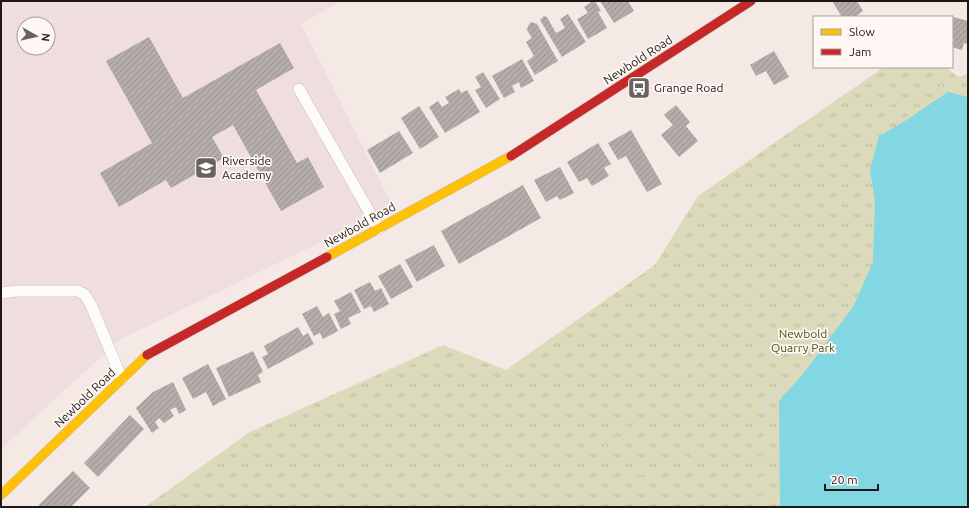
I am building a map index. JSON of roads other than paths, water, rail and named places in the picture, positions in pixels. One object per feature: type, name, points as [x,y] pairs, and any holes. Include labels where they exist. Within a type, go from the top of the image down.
[{"type":"main road","name":"Newbold Road","points":[[1,495],[144,357],[508,159],[751,1]]},
{"type":"lane","points":[[299,89],[379,229]]},
{"type":"lane","points":[[1,293],[17,291],[68,290],[78,292],[85,296],[91,305],[122,379]]},
{"type":"water","points":[[948,92],[968,97],[968,507],[778,507],[780,504],[779,401],[803,374],[853,307],[873,262],[875,201],[870,170],[879,136],[905,121]]},
{"type":"place","name":"Grange Road","points":[[639,88]]},
{"type":"place","name":"Riverside Academy","points":[[206,168]]},
{"type":"park label","name":"Newbold Quarry Park","points":[[803,341]]}]
